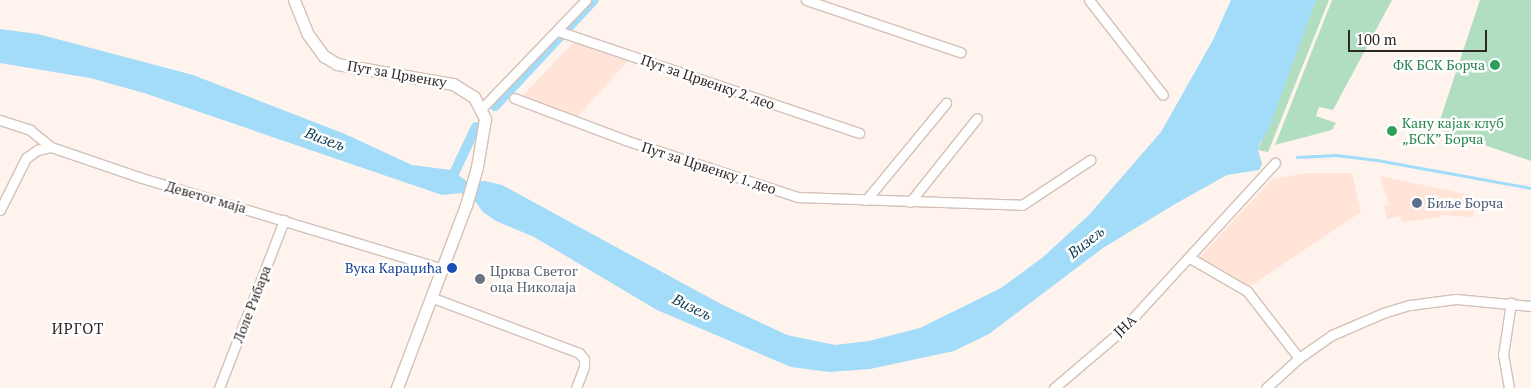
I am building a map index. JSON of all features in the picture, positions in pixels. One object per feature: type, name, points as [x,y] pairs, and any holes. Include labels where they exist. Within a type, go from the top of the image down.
[{"type":"street","name":"Пут за Црвенку","points":[[294,0],[311,39],[324,56],[337,64],[453,84],[474,97],[482,108]]},
{"type":"street","points":[[397,388],[444,269],[466,205],[485,131],[482,108],[562,33],[586,0]]},
{"type":"street","points":[[806,0],[960,52]]},
{"type":"street","points":[[1089,0],[1163,95]]},
{"type":"street","name":"Пут за Црвенку 2. део","points":[[562,33],[859,133]]},
{"type":"street","name":"Пут за Црвенку 1. део","points":[[514,98],[625,140],[797,197],[1022,205],[1090,160]]},
{"type":"street","points":[[866,200],[946,104]]},
{"type":"street","points":[[910,202],[977,118]]},
{"type":"street","points":[[0,120],[30,130],[51,147]]},
{"type":"street","points":[[0,210],[26,158],[37,150],[51,147]]},
{"type":"street","name":"Деветог маја","points":[[51,147],[142,178],[444,269]]},
{"type":"street","name":"ЈНА","points":[[1054,388],[1121,331],[1190,258],[1275,163]]},
{"type":"street","name":"Лоле Рибара","points":[[219,388],[284,220]]},
{"type":"street","points":[[1190,258],[1247,291],[1299,358]]},
{"type":"street","points":[[433,298],[579,353],[584,359],[584,367],[576,388]]},
{"type":"street","points":[[1266,388],[1299,358],[1357,323],[1410,305],[1456,299],[1531,306]]},
{"type":"street","points":[[1509,388],[1503,355],[1511,303]]},
{"type":"shaded area","points":[[574,42],[629,60],[577,117],[522,96]]},
{"type":"shaded area","points":[[1307,173],[1352,173],[1361,212],[1249,287],[1199,258],[1272,179]]},
{"type":"shaded area","points":[[1380,176],[1475,196],[1473,217],[1440,215],[1440,217],[1402,222],[1400,216],[1387,219],[1384,206],[1389,204]]},
{"type":"green space","points":[[1316,0],[1329,0],[1268,152],[1258,150]]},
{"type":"green space","points":[[1332,0],[1392,0],[1333,110],[1319,107],[1316,116],[1336,123],[1332,130],[1275,145]]},
{"type":"green space","name":"ФК БСК Борча","points":[[1480,0],[1531,0],[1531,161],[1437,129]]},
{"type":"water","name":"Визељ","points":[[1231,0],[1316,0],[1269,128],[1260,143],[1258,150],[1262,164],[1259,170],[1227,175],[1175,204],[1103,248],[989,334],[954,351],[870,369],[829,372],[791,367],[657,310],[534,237],[496,221],[483,212],[472,197],[460,193],[442,195],[144,93],[90,78],[0,63],[0,29],[38,34],[193,75],[345,134],[412,165],[451,170],[468,182],[485,181],[502,185],[721,304],[787,335],[835,345],[869,341],[920,328],[1001,288],[1042,258],[1088,216],[1161,132],[1213,40]]},
{"type":"waterway","points":[[495,106],[594,0]]},
{"type":"waterway","points":[[449,184],[476,127]]},
{"type":"waterway","points":[[1297,157],[1336,155],[1377,160],[1531,188]]},
{"type":"place","name":"ФК БСК Борча","points":[[1495,65]]},
{"type":"place","name":"Кану кајак клуб „БСК” Борча","points":[[1392,131]]},
{"type":"place","name":"Биље Борча","points":[[1417,203]]},
{"type":"place","name":"Вука Караџића","points":[[452,268]]},
{"type":"place","name":"Црква Светог оца Николаја","points":[[480,279]]},
{"type":"district","name":"ИРГОТ","points":[[78,329]]}]
